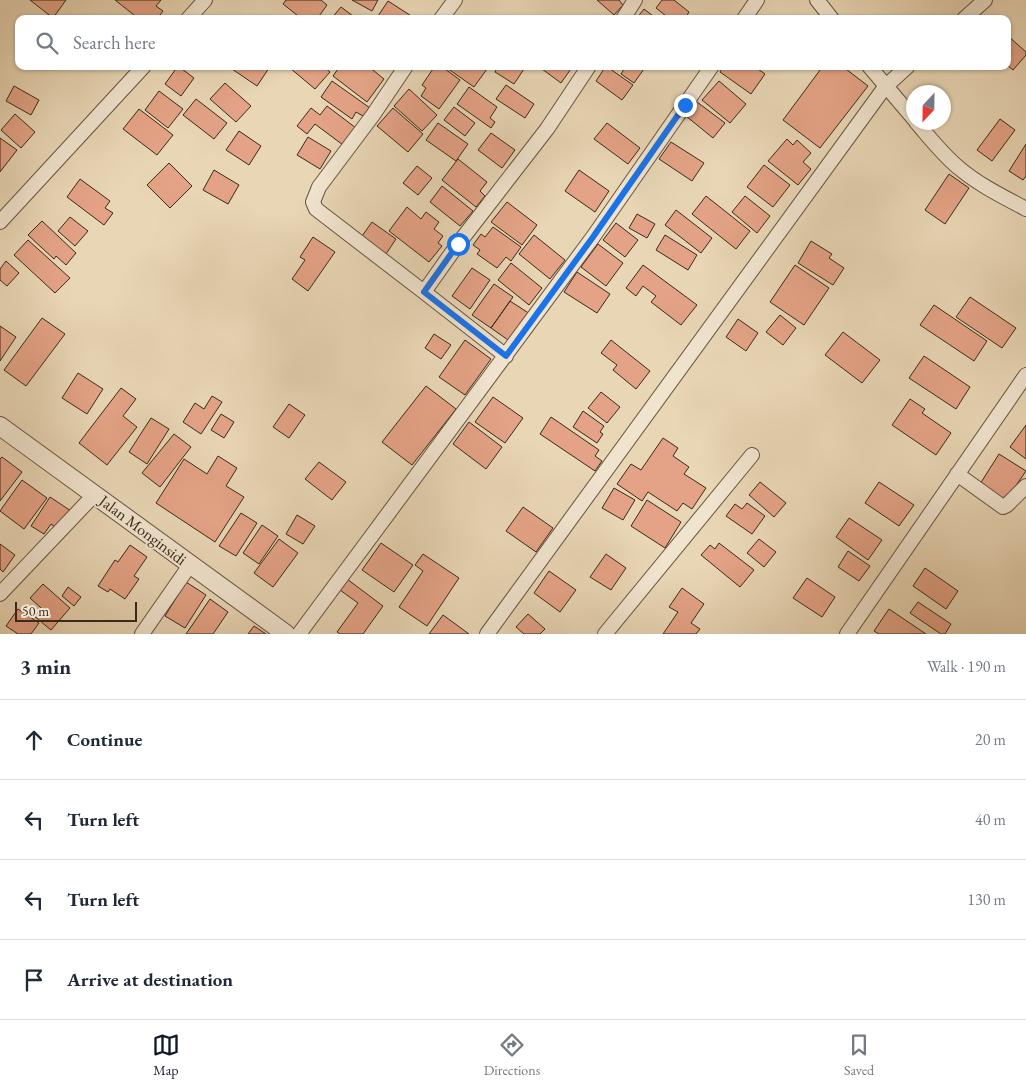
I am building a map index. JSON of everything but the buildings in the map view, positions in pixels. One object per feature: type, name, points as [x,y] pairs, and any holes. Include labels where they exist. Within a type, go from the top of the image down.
[{"type":"street","points":[[192,15],[206,0]]},
{"type":"street","points":[[444,15],[455,0]]},
{"type":"street","points":[[626,15],[635,0]]},
{"type":"street","points":[[747,15],[757,0]]},
{"type":"street","points":[[817,0],[829,15]]},
{"type":"street","points":[[968,15],[985,0]]},
{"type":"street","points":[[0,222],[140,70]]},
{"type":"street","points":[[403,70],[373,115],[319,187],[314,202],[316,209],[506,356]]},
{"type":"street","points":[[424,292],[547,129],[586,70]]},
{"type":"street","points":[[298,634],[593,237],[709,70]]},
{"type":"street","points":[[872,70],[906,111]]},
{"type":"street","points":[[487,634],[885,87],[904,70]]},
{"type":"street","points":[[923,130],[943,154],[959,168],[1026,209]]},
{"type":"street","points":[[847,634],[1026,374]]},
{"type":"street","name":"Jalan Monginsidi","points":[[0,426],[286,634]]},
{"type":"street","points":[[605,634],[752,455]]},
{"type":"street","points":[[957,474],[1003,507],[1026,486]]},
{"type":"street","points":[[0,594],[96,494]]},
{"type":"street","points":[[142,634],[190,565]]},
{"type":"route","points":[[458,244],[424,292],[506,356],[593,237],[685,105]]}]
